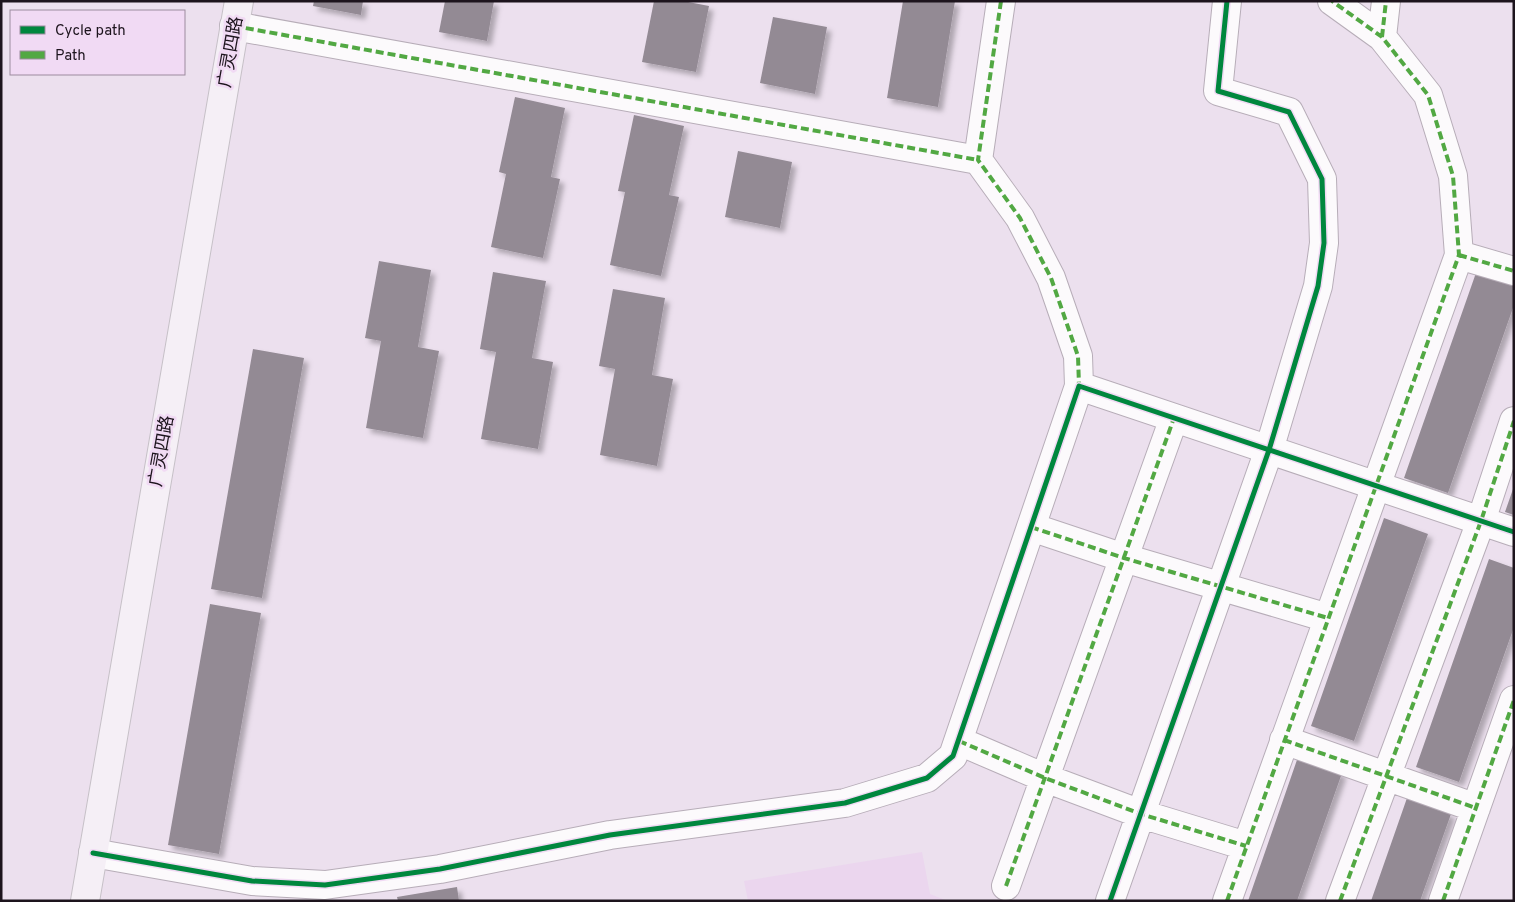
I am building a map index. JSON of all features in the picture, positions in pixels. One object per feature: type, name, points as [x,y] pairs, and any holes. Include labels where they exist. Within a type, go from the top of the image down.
[{"type":"main road","name":"广灵四路","points":[[85,901],[237,14]]},
{"type":"street","points":[[978,160],[1001,1]]},
{"type":"street","points":[[1110,901],[1269,450],[1318,286],[1324,243],[1322,179],[1289,112],[1218,90],[1227,1]]},
{"type":"street","points":[[1226,901],[1459,255],[1453,176],[1428,95],[1382,37],[1332,1]]},
{"type":"street","points":[[1382,37],[1386,1]]},
{"type":"street","points":[[93,853],[252,881],[325,885],[440,869],[610,835],[845,803],[927,778],[954,756],[1079,386],[1078,356],[1050,278],[1020,218],[978,160],[237,14]]},
{"type":"street","points":[[1459,255],[1514,271]]},
{"type":"street","points":[[1079,386],[1514,532]]},
{"type":"street","points":[[1006,886],[1174,418]]},
{"type":"street","points":[[1340,901],[1481,521],[1514,421]]},
{"type":"street","points":[[1031,527],[1124,558],[1328,618]]},
{"type":"street","points":[[1443,901],[1514,700]]},
{"type":"street","points":[[1284,740],[1476,808]]},
{"type":"street","points":[[959,741],[1045,778],[1141,814],[1246,846]]},
{"type":"shaded area","points":[[922,852],[930,894],[948,901],[748,901],[744,881]]},
{"type":"building","points":[[314,1],[363,1],[361,15],[313,6]]},
{"type":"building","points":[[445,1],[494,1],[487,41],[439,32]]},
{"type":"building","points":[[654,1],[683,1],[709,6],[696,72],[642,62]]},
{"type":"building","points":[[903,1],[955,1],[938,107],[887,98]]},
{"type":"building","points":[[773,17],[827,27],[815,94],[760,83]]},
{"type":"building","points":[[515,97],[565,108],[551,177],[560,179],[543,258],[491,247],[506,174],[499,172]]},
{"type":"building","points":[[634,115],[684,126],[669,195],[679,197],[661,276],[610,265],[625,192],[618,191]]},
{"type":"building","points":[[738,151],[792,162],[780,228],[725,217]]},
{"type":"building","points":[[379,261],[431,270],[418,347],[439,351],[423,438],[366,428],[381,341],[365,338]]},
{"type":"building","points":[[1477,270],[1514,283],[1514,305],[1448,493],[1404,478]]},
{"type":"building","points":[[493,272],[546,281],[532,358],[553,362],[538,449],[481,439],[496,352],[480,349]]},
{"type":"building","points":[[613,289],[665,298],[652,375],[673,379],[657,466],[600,455],[615,369],[599,366]]},
{"type":"building","points":[[253,349],[304,358],[262,598],[211,589]]},
{"type":"building","points":[[1514,489],[1514,515],[1505,512]]},
{"type":"building","points":[[1384,518],[1428,534],[1354,741],[1311,726]]},
{"type":"building","points":[[1489,559],[1514,568],[1514,627],[1459,782],[1416,767]]},
{"type":"building","points":[[210,604],[261,613],[219,854],[168,845]]},
{"type":"building","points":[[1298,757],[1342,773],[1297,901],[1248,901]]},
{"type":"building","points":[[1407,798],[1451,814],[1420,901],[1371,901]]},
{"type":"building","points":[[457,887],[459,901],[398,901],[397,897]]},
{"type":"marked path","points":[[1001,1],[978,160],[1020,218],[1051,278],[1078,356],[1079,386]]},
{"type":"marked path","points":[[1227,901],[1459,255],[1453,176],[1428,95],[1382,37],[1332,1]]},
{"type":"marked path","points":[[1382,37],[1386,1]]},
{"type":"marked path","points":[[234,26],[978,160]]},
{"type":"marked path","points":[[1459,255],[1514,271]]},
{"type":"marked path","points":[[1006,886],[1174,418]]},
{"type":"marked path","points":[[1340,901],[1481,521],[1514,421]]},
{"type":"marked path","points":[[1031,527],[1124,558],[1328,618]]},
{"type":"marked path","points":[[1443,901],[1514,700]]},
{"type":"marked path","points":[[1284,740],[1476,808]]},
{"type":"marked path","points":[[959,741],[1045,778],[1141,814],[1246,846]]},
{"type":"cycle path","points":[[1110,901],[1269,450],[1318,286],[1324,243],[1322,179],[1289,112],[1218,91],[1227,1]]},
{"type":"cycle path","points":[[93,853],[252,881],[325,885],[440,869],[610,835],[845,803],[927,778],[953,756],[1079,386],[1514,532]]}]
